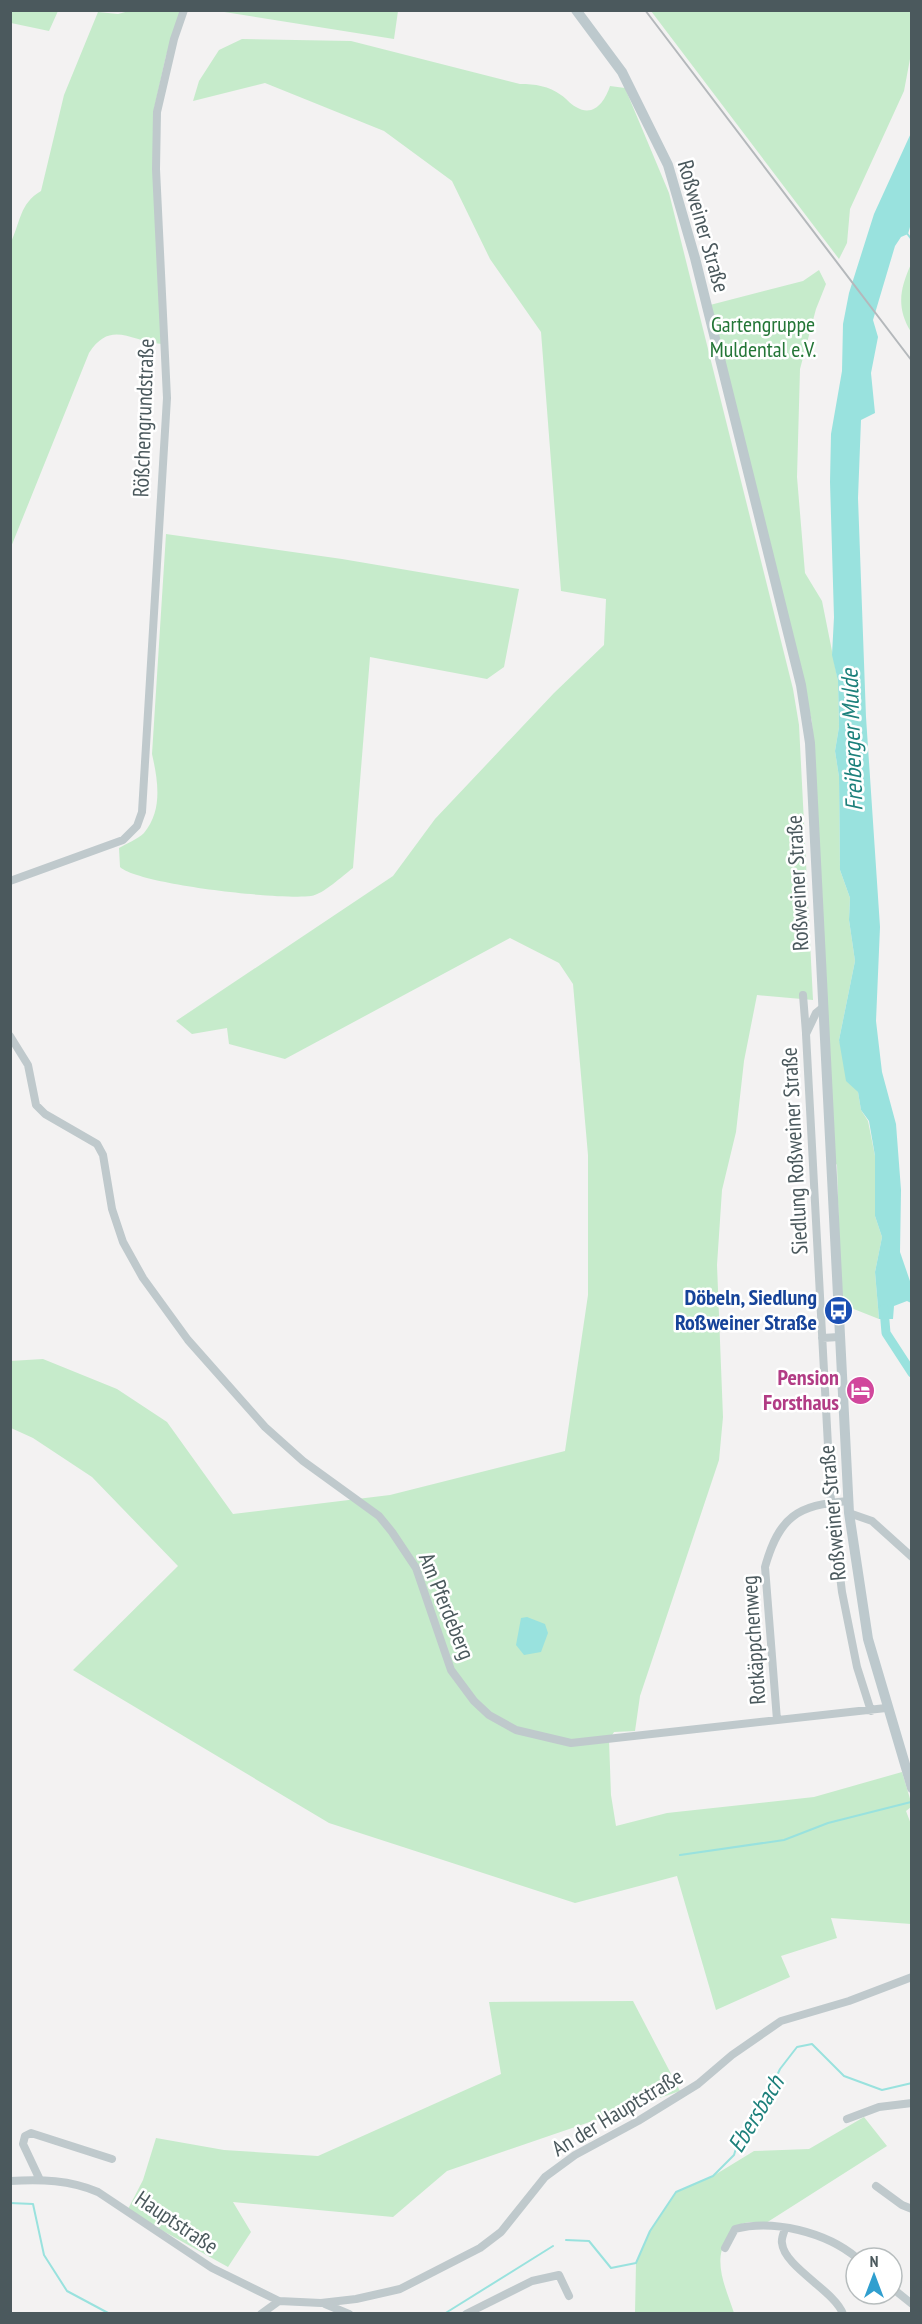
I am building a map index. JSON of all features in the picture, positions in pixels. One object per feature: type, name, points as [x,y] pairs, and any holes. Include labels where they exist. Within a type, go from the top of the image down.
[{"type":"main road","name":"Roßweiner Straße","points":[[576,10],[622,72],[668,165],[695,258],[778,590],[808,722],[849,1513],[868,1639],[886,1708],[912,1788]]},
{"type":"street","name":"Rößchengrundstraße","points":[[10,881],[123,840],[137,826],[142,812],[167,398],[156,169],[157,112],[174,39],[184,10]]},
{"type":"street","name":"Siedlung Roßweiner Straße","points":[[803,995],[831,1502],[842,1592],[857,1667],[871,1711]]},
{"type":"street","name":"Siedlung Roßweiner Straße","points":[[806,1034],[816,1013],[822,1008]]},
{"type":"street","name":"Am Pferdeberg","points":[[10,1036],[28,1065],[36,1105],[45,1114],[97,1144],[103,1155],[112,1209],[123,1242],[143,1278],[188,1340],[265,1427],[303,1461],[379,1516],[392,1532],[416,1568],[451,1670],[474,1701],[489,1715],[516,1730],[571,1743],[886,1708]]},
{"type":"street","points":[[822,1338],[839,1337]]},
{"type":"street","points":[[827,1430],[844,1429]]},
{"type":"street","name":"Rotkäppchenweg","points":[[777,1720],[765,1567],[770,1549],[788,1520],[796,1512],[812,1505],[848,1501]]},
{"type":"street","points":[[849,1513],[872,1521],[912,1557]]},
{"type":"street","name":"An der Hauptstraße","points":[[321,2303],[356,2299],[400,2289],[480,2248],[501,2232],[545,2177],[575,2155],[638,2121],[698,2084],[732,2055],[782,2021],[849,2001],[912,1977]]},
{"type":"street","points":[[847,2119],[879,2107],[912,2103]]},
{"type":"street","points":[[40,2180],[23,2144],[25,2136],[31,2133],[111,2159]]},
{"type":"street","name":"Hauptstraße","points":[[10,2181],[40,2180],[81,2185],[98,2192],[212,2268],[279,2301],[321,2303]]},
{"type":"street","points":[[876,2186],[902,2205],[912,2209]]},
{"type":"street","points":[[725,2248],[735,2229],[755,2224],[824,2238],[844,2250]]},
{"type":"street","points":[[785,2229],[782,2243],[787,2255],[813,2282],[839,2303],[843,2313]]},
{"type":"street","points":[[466,2313],[532,2281],[559,2275],[569,2296]]},
{"type":"street","points":[[261,2313],[279,2301]]},
{"type":"street","points":[[321,2303],[349,2313]]},
{"type":"green space","points":[[10,11],[58,11],[49,31],[11,23]]},
{"type":"green space","points":[[129,11],[181,11],[166,56],[154,109],[162,344],[114,335],[105,337],[89,353],[11,547],[10,244],[24,208],[41,191],[64,95],[98,12],[118,14]]},
{"type":"green space","points":[[218,11],[398,11],[394,39]]},
{"type":"green space","points":[[651,11],[911,11],[910,59],[904,91],[850,209],[847,243],[839,259]]},
{"type":"green space","points":[[242,39],[351,41],[520,84],[547,88],[582,110],[598,106],[610,86],[625,88],[669,193],[793,689],[799,725],[813,1000],[757,995],[744,1061],[736,1132],[722,1190],[717,1265],[723,1417],[719,1460],[640,1696],[635,1731],[614,1732],[609,1740],[611,1795],[616,1826],[667,1813],[814,1797],[902,1772],[911,1802],[911,1807],[906,1811],[912,1827],[911,1924],[831,1918],[837,1938],[781,1956],[790,1977],[716,2010],[677,1876],[575,1903],[329,1823],[73,1670],[178,1566],[92,1477],[33,1438],[11,1428],[10,1361],[43,1359],[117,1389],[167,1422],[233,1514],[390,1495],[565,1451],[588,1295],[588,1155],[573,984],[559,963],[510,938],[285,1059],[229,1044],[227,1028],[192,1034],[176,1021],[393,876],[435,819],[554,693],[604,645],[606,599],[561,591],[541,332],[490,259],[452,181],[384,131],[265,83],[193,101],[199,81],[219,50]]},
{"type":"green space","points":[[911,264],[911,332],[903,314],[901,298]]},
{"type":"green space","name":"Gartengruppe Muldental e.V.","points":[[819,270],[826,284],[816,309],[800,369],[797,477],[805,573],[822,601],[838,681],[839,727],[835,751],[839,777],[840,870],[850,898],[849,920],[855,961],[839,1040],[858,1092],[861,1110],[868,1121],[875,1156],[875,1216],[882,1237],[875,1272],[879,1319],[841,1304],[837,1165],[834,1161],[812,722],[710,305],[803,281]]},
{"type":"green space","points":[[166,534],[342,559],[519,589],[504,667],[487,679],[370,657],[353,868],[316,895],[271,896],[212,890],[154,880],[133,874],[120,867],[119,848],[144,833],[154,815],[156,805],[157,785],[152,754]]},
{"type":"green space","points":[[633,2001],[680,2091],[447,2171],[393,2217],[233,2202],[251,2232],[228,2267],[127,2211],[143,2180],[156,2138],[224,2150],[318,2156],[501,2074],[489,2002]]},
{"type":"green space","points":[[864,2117],[887,2146],[766,2223],[744,2223],[735,2228],[727,2238],[721,2256],[721,2266],[724,2285],[734,2313],[635,2314],[636,2263],[650,2231],[676,2192],[713,2176],[754,2151],[809,2149]]},
{"type":"water","name":"Freiberger Mulde","points":[[911,133],[912,220],[908,234],[901,237],[895,246],[873,320],[878,337],[871,373],[875,413],[861,420],[858,498],[866,717],[880,927],[876,1021],[882,1072],[896,1124],[901,1190],[900,1252],[911,1284],[911,1303],[907,1301],[894,1306],[893,1319],[879,1319],[875,1272],[882,1237],[875,1216],[875,1156],[869,1121],[861,1110],[858,1092],[846,1081],[839,1040],[855,961],[849,920],[850,898],[840,870],[839,777],[835,751],[839,727],[838,681],[832,655],[834,617],[831,434],[842,371],[843,324],[849,293],[874,214]]},
{"type":"water","points":[[527,1617],[545,1624],[548,1633],[541,1652],[524,1655],[516,1645],[521,1618]]},
{"type":"waterway","points":[[906,232],[912,240]]},
{"type":"waterway","points":[[884,1309],[886,1333],[912,1373]]},
{"type":"waterway","points":[[680,1855],[784,1840],[828,1823],[911,1802]]},
{"type":"waterway","name":"Ebersbach","points":[[566,2240],[589,2241],[611,2268],[636,2263],[650,2231],[676,2192],[713,2176],[734,2155],[741,2132],[772,2086],[780,2069],[797,2047],[812,2044],[844,2076],[882,2090],[912,2083]]},
{"type":"waterway","name":"Ebersbach","points":[[10,2203],[33,2204],[44,2255],[67,2291],[110,2314]]},
{"type":"waterway","name":"Ebersbach","points":[[444,2314],[553,2246]]},
{"type":"railway","points":[[645,10],[912,361]]},
{"type":"place","name":"Döbeln, Siedlung Roßweiner Straße","points":[[838,1310]]},
{"type":"place","name":"Pension Forsthaus","points":[[860,1390]]}]
